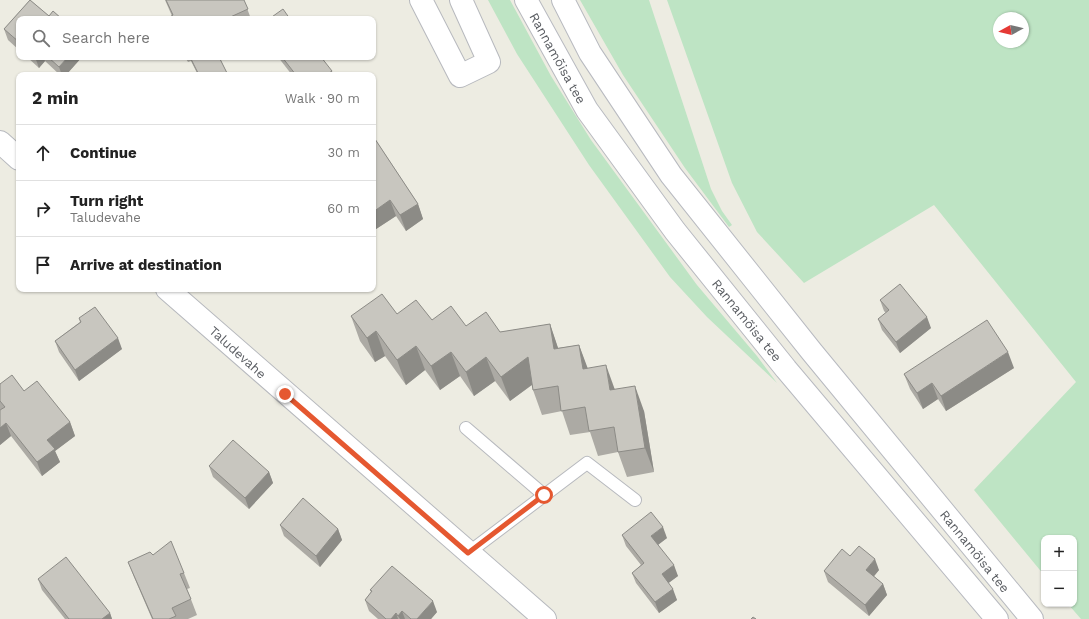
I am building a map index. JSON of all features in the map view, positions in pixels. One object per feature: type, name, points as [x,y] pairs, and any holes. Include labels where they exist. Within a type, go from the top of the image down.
[{"type":"street","points":[[422,0],[460,76],[489,62],[461,0]]},
{"type":"street","name":"Rannamõisa tee","points":[[526,0],[587,110],[675,231],[786,369],[997,619]]},
{"type":"street","name":"Rannamõisa tee","points":[[563,0],[590,53],[670,175],[822,364],[1032,619]]},
{"type":"street","points":[[0,142],[16,156]]},
{"type":"street","name":"Taludevahe","points":[[170,292],[545,619]]},
{"type":"lane","points":[[466,428],[544,495]]},
{"type":"lane","points":[[468,553],[587,463],[635,500]]},
{"type":"green space","points":[[488,0],[510,0],[551,76],[591,140],[697,285],[757,356],[777,383],[707,317],[670,277],[589,165],[517,54]]},
{"type":"green space","points":[[580,0],[649,0],[711,189],[722,211],[732,225],[729,227],[685,168],[623,75]]},
{"type":"green space","points":[[667,0],[1089,0],[1089,619],[1081,619],[1071,607],[1077,607],[1077,535],[1041,535],[1041,571],[974,490],[1076,382],[934,205],[804,283],[757,232],[732,183]]},
{"type":"building","points":[[30,0],[49,16],[16,16],[16,39],[4,29]]},
{"type":"building","points":[[166,0],[244,0],[248,9],[233,16],[171,16],[173,15]]},
{"type":"building","points":[[283,9],[288,16],[273,16]]},
{"type":"building","points":[[53,11],[59,16],[49,16]]},
{"type":"building","points":[[51,60],[65,60],[59,67]]},
{"type":"building","points":[[192,60],[220,60],[226,72],[198,72]]},
{"type":"building","points":[[284,60],[323,60],[332,71],[330,72],[294,72]]},
{"type":"building","points":[[376,141],[418,204],[400,215],[390,200],[376,210]]},
{"type":"building","points":[[900,284],[927,317],[896,342],[878,319],[889,310],[880,300]]},
{"type":"building","points":[[382,294],[397,314],[416,300],[432,320],[451,306],[466,326],[486,312],[500,332],[550,324],[554,349],[579,345],[583,369],[606,365],[610,390],[635,386],[645,448],[618,452],[614,427],[589,431],[585,407],[561,411],[558,386],[533,390],[528,357],[501,377],[486,357],[466,372],[451,352],[431,366],[416,346],[397,360],[376,331],[367,338],[351,316]]},
{"type":"building","points":[[95,307],[118,338],[75,370],[55,341],[81,322],[79,318]]},
{"type":"building","points":[[987,320],[1008,352],[941,396],[932,383],[917,393],[904,374]]},
{"type":"building","points":[[12,375],[24,391],[37,381],[70,422],[47,440],[55,449],[37,462],[6,423],[0,428],[0,410],[5,407],[0,401],[0,384]]},
{"type":"building","points":[[233,440],[269,472],[245,498],[209,466]]},
{"type":"building","points":[[303,498],[338,529],[316,556],[280,525]]},
{"type":"building","points":[[651,512],[663,527],[651,536],[674,565],[662,574],[673,589],[655,602],[632,573],[644,563],[622,535]]},
{"type":"building","points":[[171,541],[184,573],[180,574],[191,599],[172,608],[176,616],[169,619],[153,619],[128,562],[150,552],[153,555]]},
{"type":"building","points":[[859,546],[875,559],[866,570],[883,584],[865,605],[824,571],[842,549],[850,556]]},
{"type":"building","points":[[66,557],[110,613],[102,619],[69,619],[38,579]]},
{"type":"building","points":[[392,566],[433,601],[417,619],[411,619],[402,611],[398,616],[396,613],[391,619],[386,619],[365,600],[372,591],[370,590]]},
{"type":"route","points":[[285,394],[468,553],[544,495]]}]
